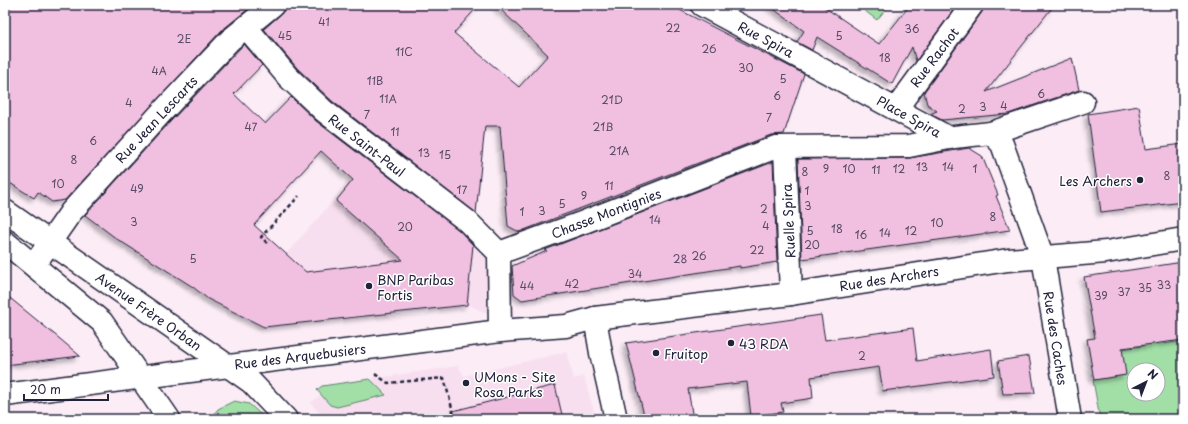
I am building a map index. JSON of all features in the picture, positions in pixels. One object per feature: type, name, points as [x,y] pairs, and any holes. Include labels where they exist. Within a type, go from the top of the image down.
[{"type":"street","name":"Rue Jean Lescarts","points":[[34,264],[71,212],[156,119],[230,40],[273,5]]},
{"type":"street","name":"Rue Spira","points":[[702,5],[809,63]]},
{"type":"street","name":"Rue Rachot","points":[[896,109],[972,5]]},
{"type":"street","name":"Rue Saint-Paul","points":[[246,27],[288,77],[324,111],[467,221],[499,253]]},
{"type":"street","name":"Place Spira","points":[[809,63],[948,138]]},
{"type":"street","points":[[948,138],[991,133],[1083,102]]},
{"type":"street","name":"Rue des Caches","points":[[991,133],[1002,144],[1043,258],[1070,419]]},
{"type":"street","name":"Place Spira","points":[[785,148],[909,146],[948,138]]},
{"type":"street","name":"Chasse Montignies","points":[[499,253],[584,222],[776,147],[785,148]]},
{"type":"street","name":"Ruelle Spira","points":[[785,148],[791,294]]},
{"type":"street","name":"Avenue Frère Orban","points":[[5,211],[261,391],[286,419]]},
{"type":"street","name":"Rue des Archers","points":[[595,318],[791,294],[1008,260],[1106,252],[1183,239]]},
{"type":"street","points":[[5,242],[34,264],[102,322],[169,419]]},
{"type":"street","points":[[499,253],[500,331]]},
{"type":"street","points":[[595,318],[601,353],[616,419]]},
{"type":"street","name":"Rue des Arquebusiers","points":[[5,395],[500,331],[566,326],[595,318]]},
{"type":"path","points":[[267,243],[260,238],[300,196]]},
{"type":"path","points":[[376,374],[388,383],[444,378],[455,419]]},
{"type":"shaded area","points":[[376,153],[499,253],[499,319],[469,305],[265,327],[216,300],[286,254]]},
{"type":"shaded area","name":"UMons - Site Rosa Parks","points":[[566,352],[574,379],[584,376],[596,419],[324,419],[311,403],[321,395],[317,390],[322,386],[458,366],[464,376]]},
{"type":"green space","points":[[857,5],[889,5],[877,20]]},
{"type":"green space","points":[[1161,319],[1164,344],[1183,341],[1183,418],[1100,419],[1093,380],[1125,375],[1121,349],[1143,346],[1140,330]]},
{"type":"green space","points":[[370,379],[386,395],[337,407],[330,405],[317,390],[322,386]]},
{"type":"green space","points":[[234,401],[249,404],[266,419],[210,419],[218,409]]},
{"type":"building","points":[[11,5],[253,5],[221,31],[65,200],[52,202],[38,192],[34,198],[5,180],[5,14]]},
{"type":"building","points":[[285,5],[479,5],[454,33],[519,87],[548,55],[496,5],[670,5],[804,74],[784,134],[771,135],[519,232],[508,226],[500,126],[485,126],[476,213],[332,101],[297,68],[264,29],[281,14]]},
{"type":"building","points":[[768,5],[821,5],[879,44],[910,5],[957,5],[916,61],[912,47],[892,84],[817,37],[812,50],[797,42],[804,31]]},
{"type":"building","points":[[984,5],[1054,5],[986,92],[1072,58],[1079,90],[1008,114],[942,120],[930,114],[937,111],[927,104],[924,92],[982,12]]},
{"type":"building","points":[[244,44],[262,65],[234,94],[265,124],[291,97],[316,121],[459,230],[473,245],[467,305],[264,327],[208,299],[193,287],[117,239],[85,215]],"holes":[[[321,151],[353,180],[336,201],[403,260],[306,272],[254,225]]]},
{"type":"building","name":"Les Archers","points":[[1139,106],[1146,149],[1183,144],[1183,202],[1101,212],[1088,114]]},
{"type":"building","points":[[969,148],[982,156],[1010,230],[802,259],[798,159],[909,158]]},
{"type":"building","points":[[773,162],[777,262],[740,268],[740,266],[522,300],[514,294],[512,266],[547,251],[545,250]]},
{"type":"building","points":[[1183,262],[1183,340],[1122,348],[1126,375],[1094,380],[1087,339],[1095,338],[1084,277]]},
{"type":"building","points":[[5,294],[60,339],[80,356],[5,365]]},
{"type":"building","points":[[821,315],[825,340],[913,328],[917,361],[991,349],[994,376],[883,391],[879,367],[811,377],[813,398],[781,403],[783,412],[751,416],[747,382],[688,389],[693,419],[645,419],[626,343]]},
{"type":"building","points":[[1029,356],[1035,393],[1003,394],[998,361]]},
{"type":"building","points":[[555,385],[563,419],[454,419],[453,411]]},
{"type":"place","name":"Les Archers","points":[[1140,180]]},
{"type":"place","name":"BNP Paribas Fortis","points":[[369,286]]},
{"type":"place","name":"43 RDA","points":[[731,343]]},
{"type":"place","name":"Fruitop","points":[[656,353]]},
{"type":"place","name":"UMons - Site Rosa Parks","points":[[466,383]]}]
